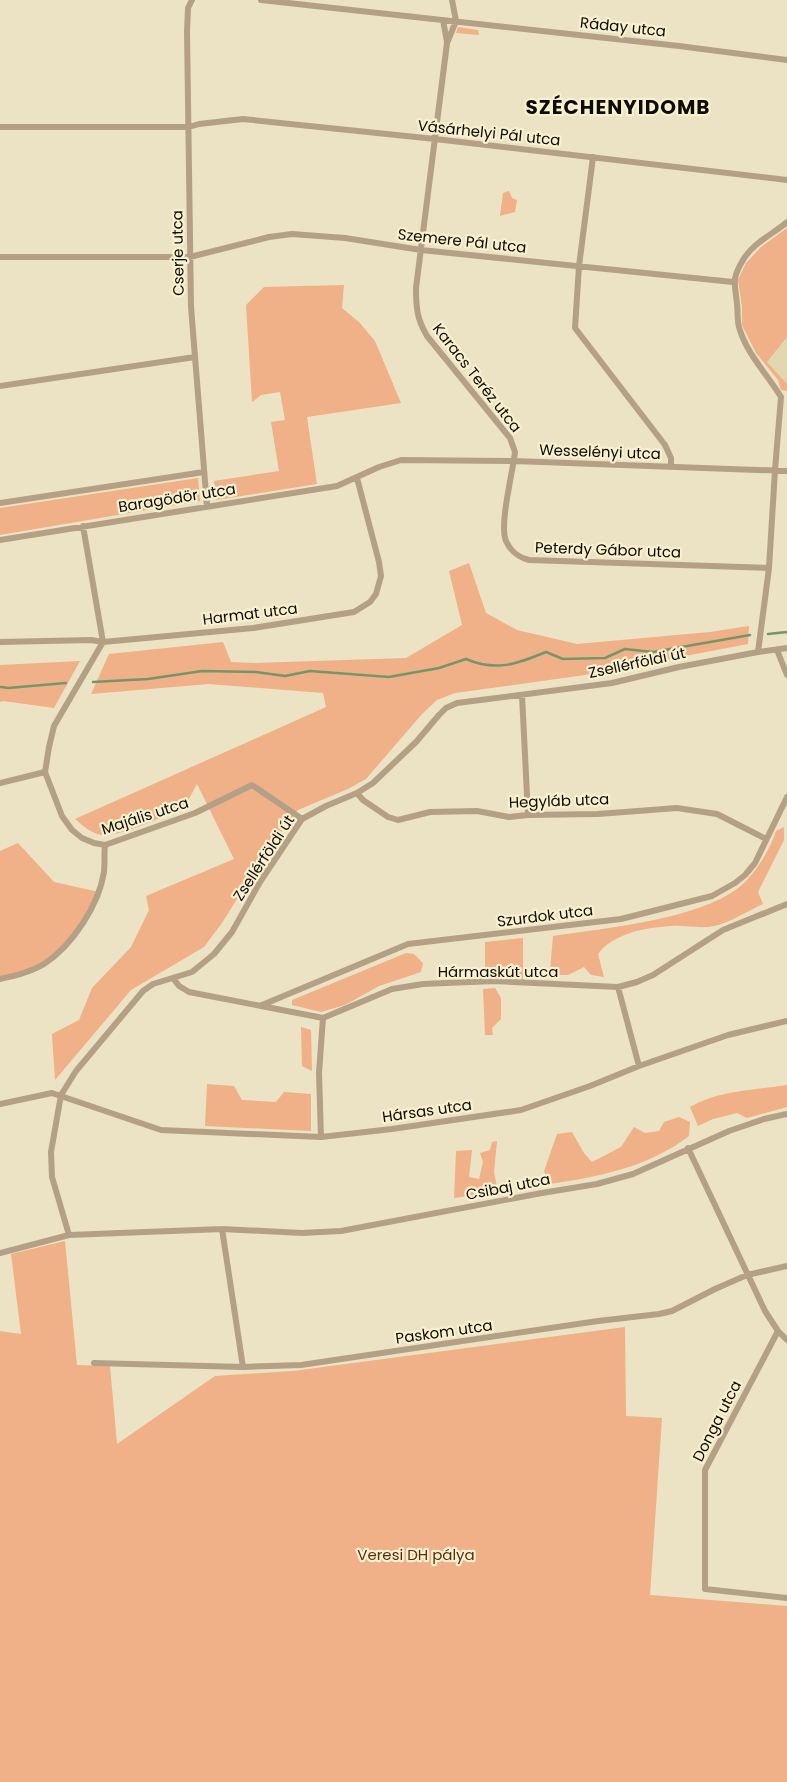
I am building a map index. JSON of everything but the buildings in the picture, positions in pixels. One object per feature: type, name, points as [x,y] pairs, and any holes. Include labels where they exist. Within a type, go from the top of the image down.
[{"type":"street","name":"Cserje utca","points":[[192,0],[188,8],[187,24],[190,257],[195,357],[207,506]]},
{"type":"street","name":"Ráday utca","points":[[261,0],[678,46],[787,60]]},
{"type":"street","points":[[452,0],[456,21]]},
{"type":"street","name":"Karacs Teréz utca","points":[[443,20],[447,43]]},
{"type":"street","name":"Karacs Teréz utca","points":[[456,21],[447,43],[420,250],[416,288],[417,317],[431,342],[510,438],[515,452],[514,461]]},
{"type":"street","name":"Vásárhelyi Pál utca","points":[[0,127],[188,127],[243,119],[435,139],[787,180]]},
{"type":"street","points":[[593,157],[579,266],[574,328],[665,445],[671,458],[671,467]]},
{"type":"street","points":[[758,652],[768,568],[774,470],[784,396],[751,353],[738,326],[737,300],[733,282],[743,259],[751,250],[787,222]]},
{"type":"street","name":"Szemere Pál utca","points":[[0,257],[190,257],[269,237],[292,234],[336,237],[420,250],[733,282]]},
{"type":"street","points":[[0,386],[195,357]]},
{"type":"street","name":"Wesselényi utca","points":[[356,478],[379,467],[401,460],[514,461],[787,471]]},
{"type":"street","name":"Peterdy Gábor utca","points":[[514,461],[504,526],[506,539],[512,550],[519,557],[529,560],[768,568]]},
{"type":"street","points":[[0,503],[204,472]]},
{"type":"street","name":"Baragödör utca","points":[[0,540],[337,486],[356,478]]},
{"type":"street","name":"Harmat utca","points":[[0,642],[91,640],[103,642],[253,628],[354,612],[362,608],[376,594],[381,576],[379,562],[356,478]]},
{"type":"street","points":[[83,526],[103,642]]},
{"type":"street","name":"Majális utca","points":[[103,642],[54,726],[48,747],[45,772],[62,816],[72,830],[82,838],[105,845],[195,813],[252,785],[302,819]]},
{"type":"street","name":"Zsellérföldi út","points":[[69,1235],[52,1177],[51,1152],[61,1095],[76,1071],[143,991],[153,984],[192,972],[214,954],[232,932],[260,882],[302,819],[357,793],[373,783],[393,765],[446,708],[457,703],[612,682],[679,667],[787,648]]},
{"type":"street","points":[[777,650],[787,675]]},
{"type":"street","points":[[522,695],[528,815]]},
{"type":"street","points":[[0,783],[45,772]]},
{"type":"street","name":"Hegyláb utca","points":[[357,793],[363,800],[388,818],[398,820],[430,812],[477,811],[509,817],[598,814],[677,808],[717,814],[766,839]]},
{"type":"street","name":"Szurdok utca","points":[[262,1005],[408,944],[621,919],[712,896],[735,884],[755,863],[787,797]]},
{"type":"street","points":[[0,978],[28,971],[44,964],[81,926],[99,892],[104,871],[105,845]]},
{"type":"street","name":"Hármaskút utca","points":[[323,1018],[392,989],[423,984],[494,981],[618,987],[653,975],[723,930],[787,904]]},
{"type":"street","points":[[173,978],[179,986],[190,992],[323,1018],[319,1073],[321,1137]]},
{"type":"street","points":[[618,987],[639,1066]]},
{"type":"street","name":"Hársas utca","points":[[61,1095],[161,1130],[321,1137],[392,1129],[521,1110],[728,1035],[787,1021]]},
{"type":"street","points":[[0,1104],[52,1093],[61,1095]]},
{"type":"street","name":"Csibaj utca","points":[[0,1253],[69,1235],[222,1229],[302,1233],[341,1232],[597,1184],[633,1174],[729,1131],[764,1119],[787,1114]]},
{"type":"street","points":[[688,1148],[765,1311],[778,1331],[787,1340]]},
{"type":"street","points":[[222,1229],[243,1367]]},
{"type":"street","name":"Paskom utca","points":[[94,1363],[243,1367],[301,1365],[659,1314],[672,1311],[715,1288],[747,1275],[787,1266]]},
{"type":"street","name":"Donga utca","points":[[778,1331],[704,1470],[704,1589],[787,1598]]},
{"type":"shaded area","points":[[787,337],[787,384],[767,362]]},
{"type":"green space","points":[[458,27],[478,30],[479,35],[456,33]]},
{"type":"green space","points":[[509,191],[512,198],[517,200],[515,212],[500,216],[503,193]]},
{"type":"green space","points":[[787,228],[787,337],[767,362],[787,384],[787,391],[781,390],[778,380],[756,353],[742,325],[742,307],[738,280],[746,263],[761,247]]},
{"type":"green space","points":[[344,285],[342,308],[359,322],[375,341],[401,403],[307,417],[317,484],[216,500],[214,481],[279,471],[271,422],[285,420],[280,392],[261,395],[252,402],[246,305],[264,287]]},
{"type":"green space","points":[[198,478],[200,501],[0,535],[0,508]]},
{"type":"green space","points":[[469,563],[486,613],[517,630],[577,644],[710,632],[749,626],[748,644],[585,675],[455,693],[437,700],[422,714],[366,779],[348,789],[298,810],[269,848],[222,923],[204,947],[131,990],[55,1080],[52,1034],[79,1020],[92,988],[131,947],[149,910],[146,896],[234,859],[197,784],[184,808],[120,833],[110,835],[98,834],[87,829],[75,819],[326,707],[323,693],[209,684],[91,694],[109,654],[223,642],[231,662],[254,663],[406,658],[462,625],[449,571]]},
{"type":"green space","points":[[80,661],[54,708],[0,702],[0,665]]},
{"type":"green space","points":[[784,827],[784,840],[758,892],[763,904],[719,925],[663,927],[632,932],[622,936],[598,954],[604,977],[591,975],[584,967],[568,975],[555,975],[550,971],[553,936],[649,921],[699,908],[720,899],[738,888],[750,877],[766,854],[776,831]]},
{"type":"green space","points":[[18,843],[54,882],[99,892],[79,926],[53,956],[30,970],[0,979],[0,851]]},
{"type":"green space","points":[[523,938],[523,979],[485,976],[485,942]]},
{"type":"green space","points":[[406,953],[414,954],[423,963],[421,972],[379,986],[345,1005],[321,1012],[292,1005],[292,1000]]},
{"type":"green space","points":[[495,988],[501,998],[501,1019],[492,1028],[493,1035],[485,1035],[483,989]]},
{"type":"green space","points":[[301,1027],[311,1030],[312,1071],[302,1066]]},
{"type":"green space","points":[[207,1084],[234,1086],[242,1100],[276,1102],[284,1092],[311,1094],[311,1131],[205,1126]]},
{"type":"green space","points":[[787,1085],[787,1107],[747,1118],[737,1113],[713,1119],[698,1126],[690,1107],[701,1101],[725,1094]]},
{"type":"green space","points":[[679,1117],[690,1122],[689,1136],[657,1156],[604,1174],[549,1184],[544,1171],[557,1134],[572,1132],[584,1153],[592,1162],[621,1147],[634,1127],[645,1133],[659,1131],[664,1122]]},
{"type":"green space","points":[[497,1141],[494,1172],[498,1192],[454,1198],[456,1151],[472,1150],[469,1177],[479,1179],[483,1162],[480,1153],[490,1150],[492,1142]]},
{"type":"green space","name":"Veresi DH pálya","points":[[65,1241],[77,1365],[110,1366],[117,1444],[215,1376],[293,1371],[625,1327],[626,1416],[662,1418],[650,1595],[787,1606],[787,1782],[0,1782],[0,1331],[21,1334],[11,1254]]},
{"type":"waterway","points":[[768,634],[787,632]]},
{"type":"waterway","points":[[93,682],[148,679],[202,671],[256,672],[285,676],[310,671],[389,677],[439,668],[466,659],[497,666],[516,663],[546,652],[563,659],[605,658],[625,649],[653,652],[750,635]]},
{"type":"waterway","points":[[1,687],[66,683]]},
{"type":"district","name":"SZÉCHENYIDOMB","points":[[618,107]]}]
